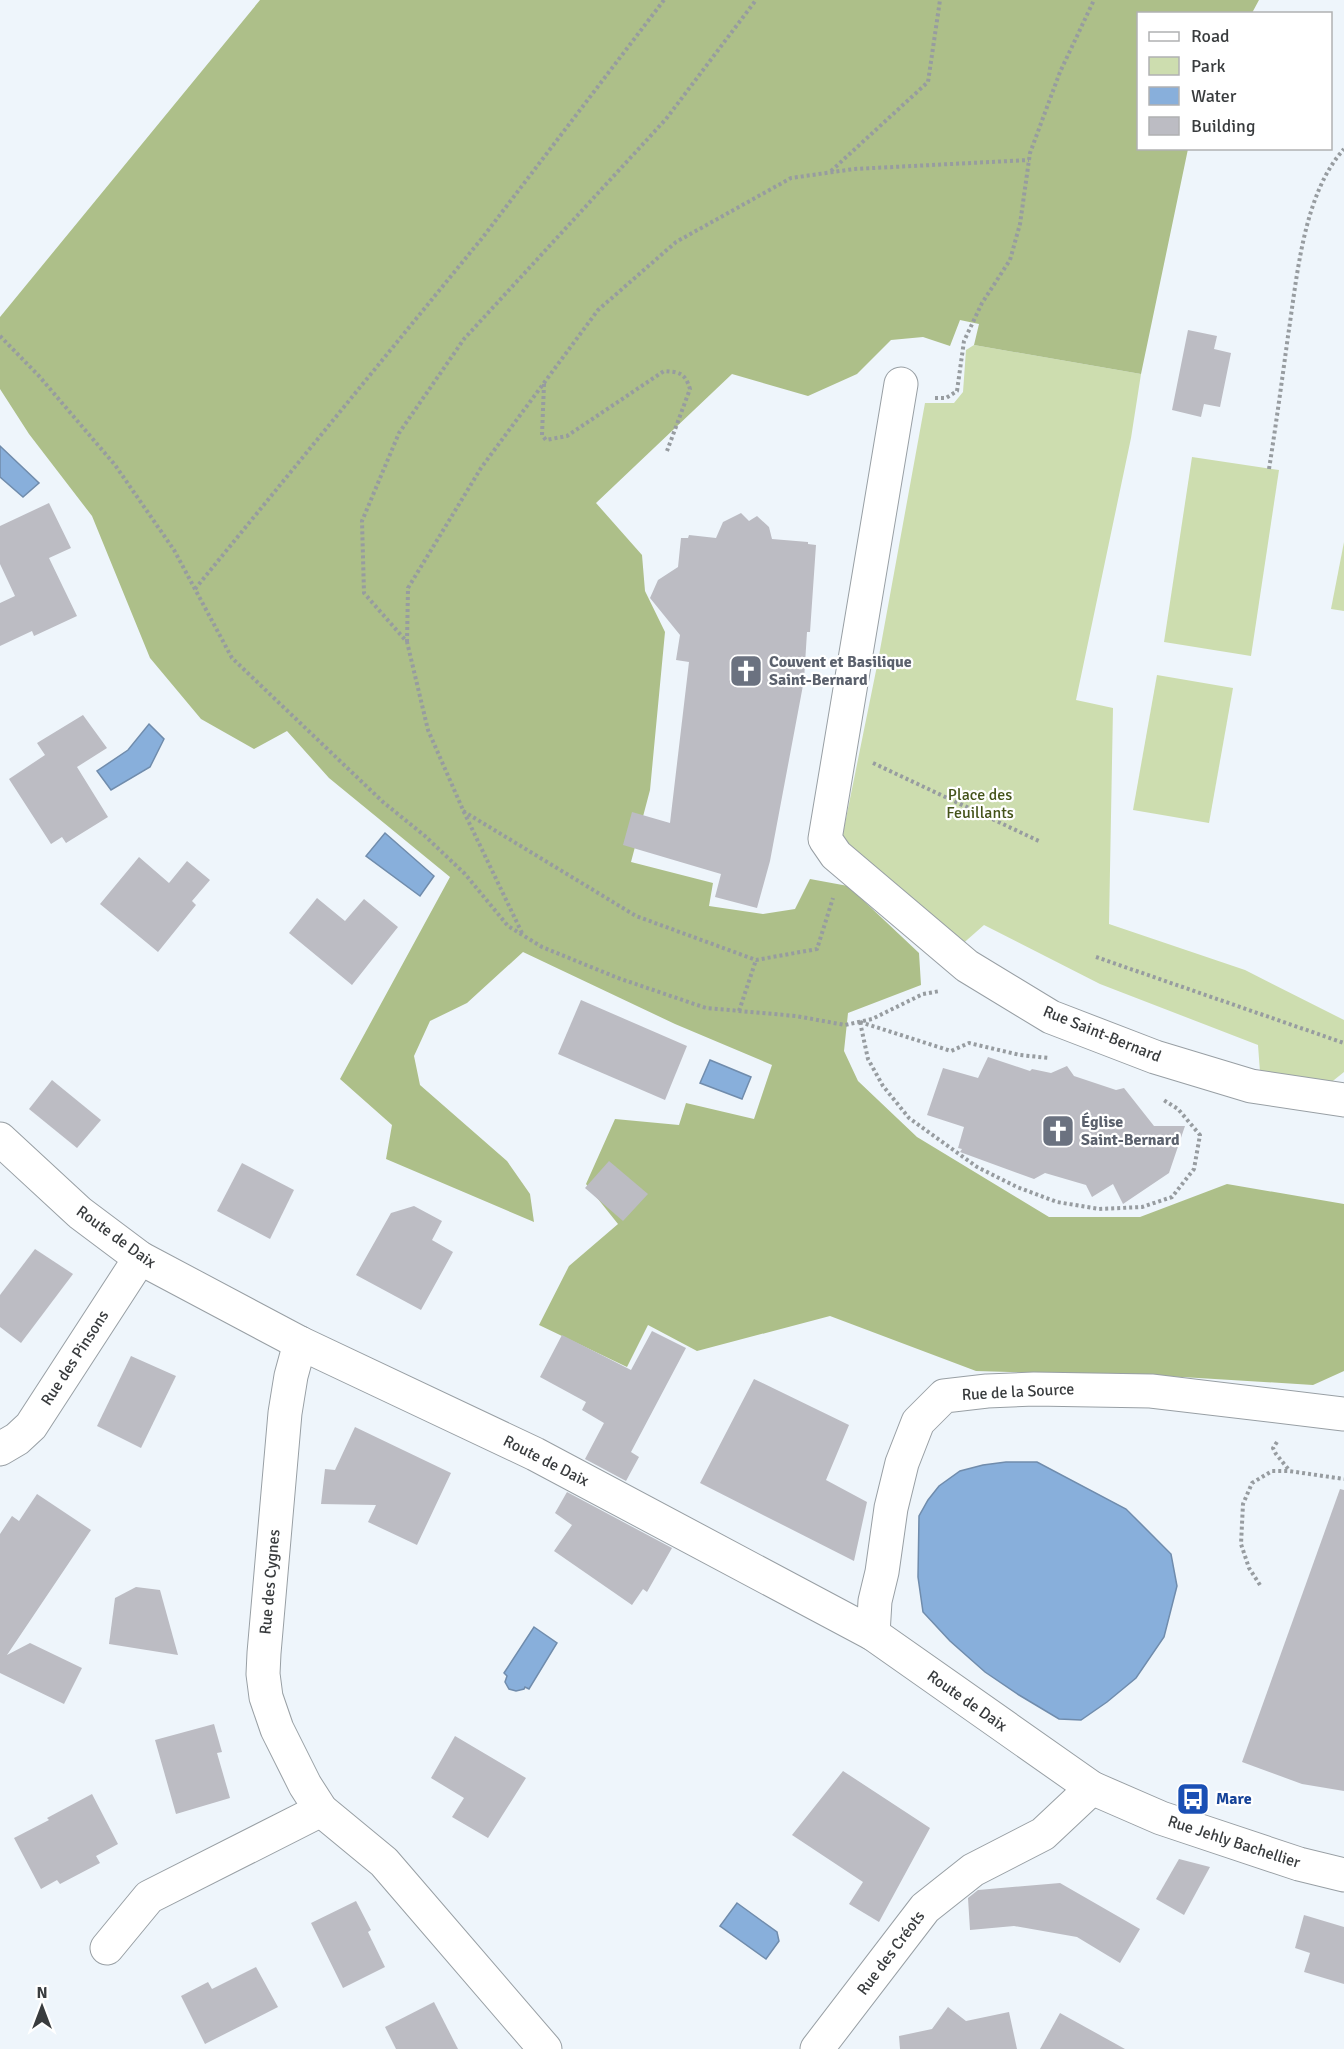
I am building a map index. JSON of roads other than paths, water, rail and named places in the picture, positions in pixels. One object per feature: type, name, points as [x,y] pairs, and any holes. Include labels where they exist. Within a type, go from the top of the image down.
[{"type":"street","name":"Rue Saint-Bernard","points":[[900,389],[825,839],[840,858],[967,966],[1052,1017],[1155,1057],[1251,1086],[1344,1100]]},
{"type":"street","name":"Route de Daix","points":[[0,1139],[80,1213],[140,1258],[300,1342],[535,1454],[873,1634],[1092,1788]]},
{"type":"street","name":"Rue des Pinsons","points":[[0,1449],[17,1439],[31,1426],[140,1258]]},
{"type":"street","name":"Rue des Cygnes","points":[[300,1342],[285,1413],[263,1674],[266,1697],[277,1729],[305,1785],[321,1810],[384,1862],[545,2049]]},
{"type":"street","name":"Rue de la Source","points":[[873,1634],[875,1601],[882,1572],[891,1508],[902,1463],[918,1422],[944,1396],[1034,1389],[1151,1391],[1344,1414]]},
{"type":"street","name":"Rue Jehly Bachellier","points":[[1092,1788],[1161,1818],[1299,1864],[1344,1875]]},
{"type":"street","name":"Rue des Créots","points":[[818,2049],[925,1908],[973,1870],[1043,1834],[1092,1788]]},
{"type":"street","points":[[107,1948],[149,1898],[321,1810]]},
{"type":"water","points":[[0,446],[39,483],[23,497],[0,477]]},
{"type":"water","points":[[149,724],[164,739],[150,767],[111,790],[97,771],[128,750]]},
{"type":"water","points":[[385,833],[434,876],[420,896],[366,856]]},
{"type":"water","points":[[710,1060],[751,1077],[742,1099],[700,1083]]},
{"type":"water","points":[[1006,1462],[1037,1462],[1126,1509],[1171,1554],[1177,1586],[1164,1637],[1136,1678],[1081,1720],[1059,1719],[985,1672],[950,1641],[923,1612],[918,1577],[919,1516],[939,1486],[960,1471]]},
{"type":"water","points":[[534,1627],[557,1643],[529,1689],[525,1687],[516,1691],[509,1689],[505,1682],[507,1676],[504,1673]]},
{"type":"water","points":[[737,1903],[777,1932],[779,1941],[766,1959],[720,1926]]},
{"type":"place","name":"Couvent et Basilique Saint-Bernard","points":[[746,671]]},
{"type":"place","name":"Église Saint-Bernard","points":[[1058,1131]]},
{"type":"place","name":"Mare","points":[[1193,1799]]},
{"type":"park label","name":"Place des Feuillants","points":[[980,804]]}]
